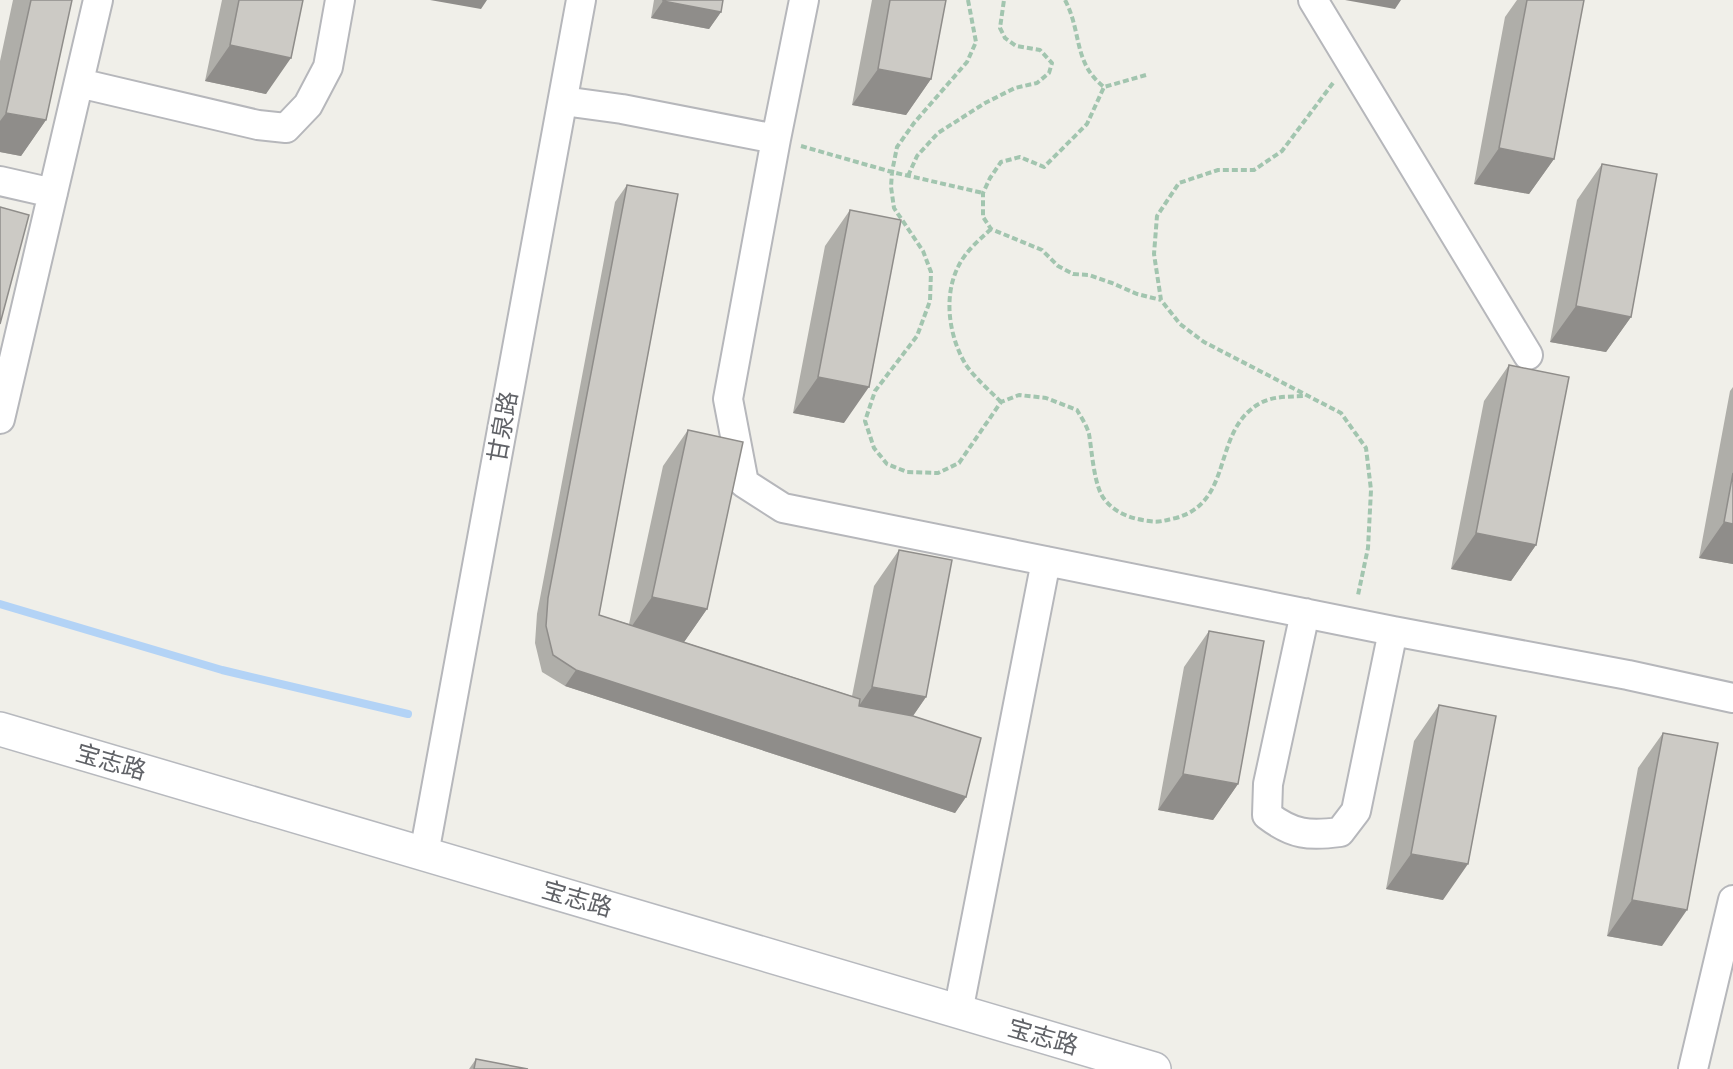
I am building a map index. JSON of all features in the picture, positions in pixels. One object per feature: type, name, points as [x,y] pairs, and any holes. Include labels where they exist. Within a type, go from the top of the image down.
[{"type":"street","points":[[0,419],[98,0]]},
{"type":"street","points":[[79,82],[258,125],[286,128],[308,105],[328,67],[340,0]]},
{"type":"street","name":"甘泉路","points":[[424,854],[581,0]]},
{"type":"street","points":[[804,0],[728,399],[744,483],[783,508],[1393,631],[1629,675],[1733,698]]},
{"type":"street","points":[[1313,0],[1528,355]]},
{"type":"street","points":[[563,101],[622,109],[776,139]]},
{"type":"street","points":[[0,181],[53,193]]},
{"type":"street","points":[[958,1012],[1046,561]]},
{"type":"street","points":[[1305,613],[1268,784],[1267,815],[1284,828],[1314,835],[1340,832],[1356,811],[1393,631]]},
{"type":"street","name":"宝志路","points":[[0,729],[1154,1069]]},
{"type":"street","points":[[1694,1069],[1733,900]]},
{"type":"path","points":[[968,0],[976,42],[966,62],[897,147],[892,172],[891,187],[894,208],[923,251],[931,272],[930,301],[917,336],[874,391],[865,421],[874,448],[887,464],[907,472],[938,473],[958,463],[1001,402],[1019,395],[1046,398],[1077,410],[1088,431],[1094,471],[1104,500],[1130,518],[1158,523],[1186,515],[1210,495],[1222,468],[1230,437],[1247,412],[1270,397],[1306,396]]},
{"type":"path","points":[[908,176],[917,156],[938,133],[985,103],[1015,88],[1037,83],[1049,73],[1052,63],[1040,50],[1016,46],[1005,38],[1000,28],[1004,0]]},
{"type":"path","points":[[1065,0],[1070,9],[1085,66],[1091,77],[1104,87]]},
{"type":"path","points":[[1350,60],[1282,151],[1254,170],[1218,170],[1179,183],[1157,216],[1154,254],[1161,300],[1180,324],[1204,342],[1341,413],[1366,448],[1371,490],[1368,548],[1352,622]]},
{"type":"path","points":[[1146,75],[1104,87],[1087,124],[1044,167],[1020,157],[1001,162],[983,193],[983,217],[991,229],[1042,250],[1058,266],[1073,274],[1089,275],[1137,294],[1161,300]]},
{"type":"path","points":[[776,139],[892,172],[983,193]]},
{"type":"path","points":[[991,229],[974,245],[958,267],[949,300],[953,338],[966,365],[1001,402]]},
{"type":"building","points":[[31,0],[72,0],[46,120],[6,113]]},
{"type":"building","points":[[239,0],[303,0],[291,58],[230,45]]},
{"type":"building","points":[[663,0],[723,0],[721,12]]},
{"type":"building","points":[[890,0],[946,0],[931,79],[878,69]]},
{"type":"building","points":[[1527,0],[1584,0],[1554,159],[1499,148]]},
{"type":"building","points":[[1602,164],[1657,174],[1631,317],[1576,306]]},
{"type":"building","points":[[627,185],[678,194],[599,615],[860,699],[859,706],[913,716],[981,738],[966,797],[576,670],[553,655],[546,626],[548,598]]},
{"type":"building","points":[[0,207],[29,215],[0,324]]},
{"type":"building","points":[[850,210],[901,220],[869,387],[818,377]]},
{"type":"building","points":[[1509,365],[1569,377],[1536,545],[1476,533]]},
{"type":"building","points":[[688,430],[743,442],[707,609],[652,597]]},
{"type":"building","points":[[1733,473],[1733,524],[1724,522]]},
{"type":"building","points":[[899,550],[952,560],[926,697],[872,687]]},
{"type":"building","points":[[1209,631],[1264,641],[1238,784],[1183,774]]},
{"type":"building","points":[[1439,705],[1496,716],[1468,864],[1411,854]]},
{"type":"building","points":[[1663,733],[1718,743],[1687,910],[1632,900]]},
{"type":"building","points":[[476,1059],[528,1069],[474,1069]]},
{"type":"waterway","points":[[0,604],[222,670],[408,714]]}]
